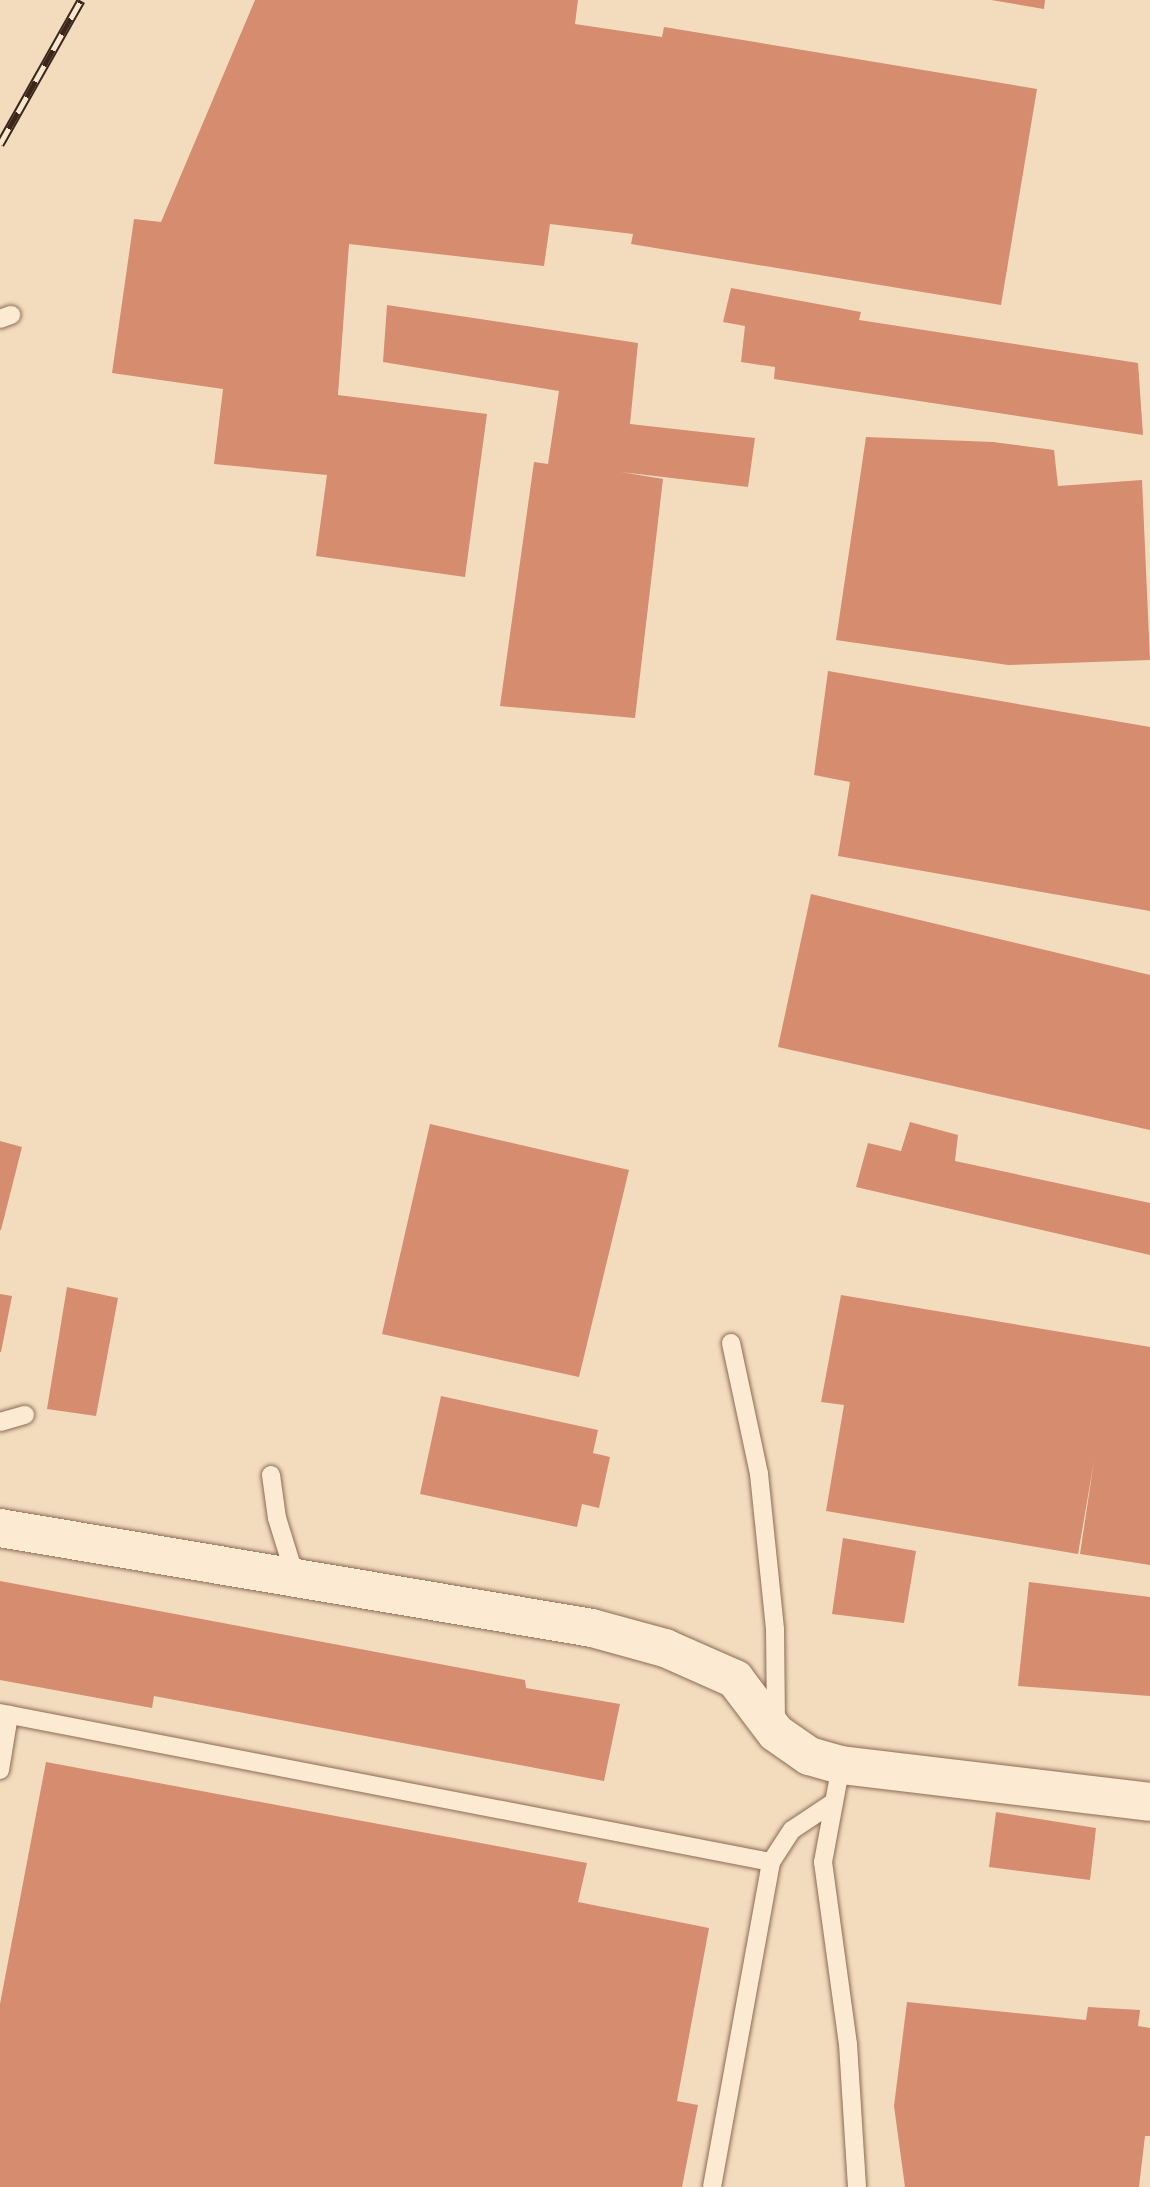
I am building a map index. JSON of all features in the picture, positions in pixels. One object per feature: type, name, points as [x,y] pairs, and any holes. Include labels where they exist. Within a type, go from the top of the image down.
[{"type":"street","points":[[0,1528],[592,1628],[665,1648],[735,1679],[776,1733],[809,1756],[841,1765],[1150,1802]]},
{"type":"lane","points":[[731,1343],[759,1474],[775,1629],[776,1733]]},
{"type":"lane","points":[[0,1422],[25,1415]]},
{"type":"lane","points":[[271,1475],[277,1518],[295,1576]]},
{"type":"lane","points":[[0,1770],[5,1714],[771,1862]]},
{"type":"lane","points":[[841,1765],[823,1862],[848,2044],[857,2187]]},
{"type":"lane","points":[[712,2187],[771,1862],[792,1830],[834,1802]]},
{"type":"building","points":[[255,0],[578,0],[575,24],[662,37],[664,27],[1037,89],[1001,305],[631,244],[633,234],[550,224],[544,266],[349,244],[338,395],[487,414],[465,577],[316,556],[327,475],[214,464],[223,389],[112,373],[134,219],[161,222]]},
{"type":"building","points":[[991,0],[1045,0],[1044,9]]},
{"type":"building","points":[[731,288],[861,312],[859,320],[1138,363],[1143,435],[774,379],[775,367],[741,362],[745,326],[723,322]]},
{"type":"building","points":[[387,305],[638,343],[630,424],[755,438],[748,487],[621,472],[663,479],[635,718],[500,706],[534,462],[548,464],[559,391],[383,362]]},
{"type":"building","points":[[866,437],[993,442],[1054,450],[1058,486],[1142,480],[1150,660],[1008,665],[836,640]]},
{"type":"building","points":[[828,671],[1150,727],[1150,911],[838,856],[850,782],[814,775]]},
{"type":"building","points":[[811,894],[1150,975],[1150,1130],[778,1047]]},
{"type":"building","points":[[910,1122],[958,1135],[955,1161],[1150,1203],[1150,1255],[856,1187],[868,1143],[901,1151]]},
{"type":"building","points":[[430,1124],[629,1170],[579,1377],[382,1334]]},
{"type":"building","points":[[0,1141],[22,1147],[1,1230],[0,1230]]},
{"type":"building","points":[[67,1287],[118,1298],[96,1416],[47,1409]]},
{"type":"building","points":[[0,1294],[12,1296],[1,1352],[0,1352]]},
{"type":"building","points":[[841,1295],[1150,1347],[1150,1565],[1080,1554],[1094,1461],[1078,1554],[826,1511],[844,1405],[821,1402]]},
{"type":"building","points":[[441,1396],[598,1430],[593,1453],[610,1457],[599,1508],[582,1504],[577,1527],[420,1494]]},
{"type":"building","points":[[843,1538],[916,1551],[904,1623],[832,1614]]},
{"type":"building","points":[[0,1581],[525,1680],[526,1688],[620,1704],[604,1781],[154,1696],[152,1708],[0,1680]]},
{"type":"building","points":[[1029,1582],[1150,1597],[1150,1696],[1018,1686]]},
{"type":"building","points":[[46,1762],[587,1863],[578,1902],[709,1928],[677,2101],[698,2105],[682,2187],[0,2187],[0,2004]]},
{"type":"building","points":[[996,1812],[1096,1828],[1090,1880],[989,1867]]},
{"type":"building","points":[[907,2002],[1086,2020],[1088,2007],[1140,2010],[1138,2026],[1150,2028],[1150,2136],[1145,2136],[1139,2187],[905,2187],[894,2106]]},
{"type":"railway","points":[[0,144],[81,0]]}]
